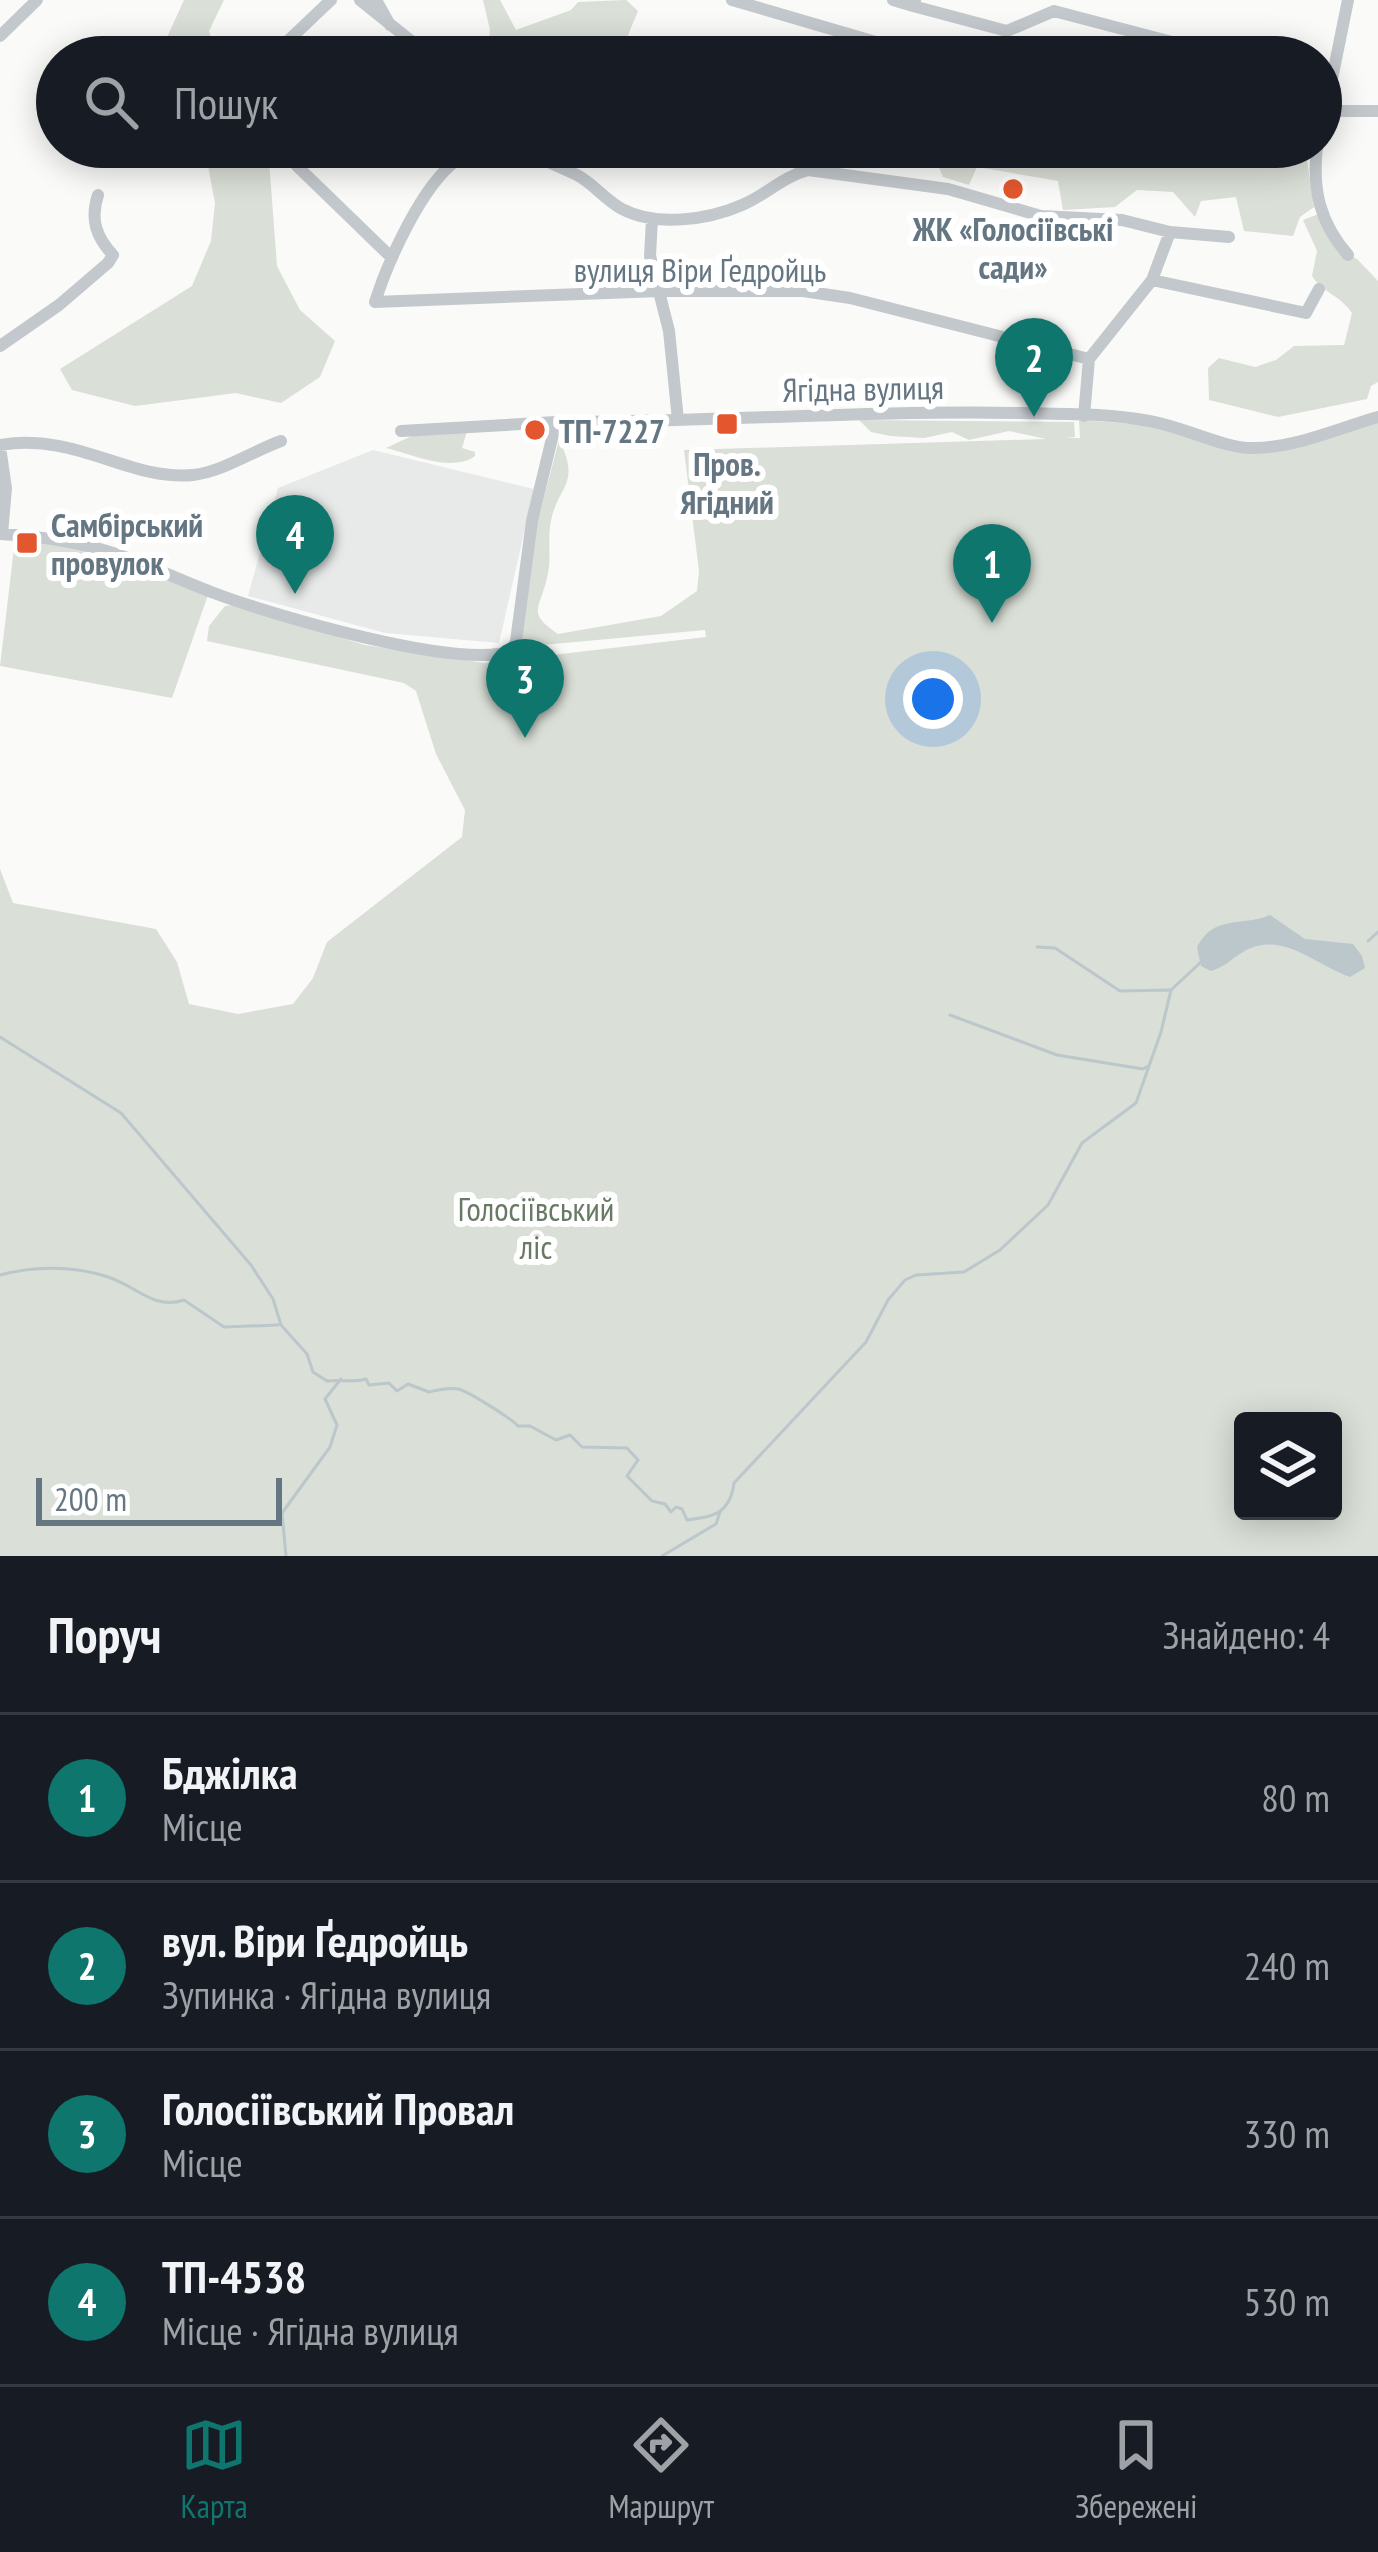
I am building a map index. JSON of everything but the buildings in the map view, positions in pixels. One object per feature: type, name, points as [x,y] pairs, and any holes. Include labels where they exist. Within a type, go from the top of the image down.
[{"type":"street","points":[[0,35],[37,0]]},
{"type":"street","points":[[293,36],[331,0]]},
{"type":"street","points":[[360,0],[404,36]]},
{"type":"street","points":[[376,0],[390,25]]},
{"type":"street","points":[[732,0],[855,36]]},
{"type":"street","points":[[893,0],[1006,31],[1054,11],[1149,36]]},
{"type":"street","points":[[1338,36],[1348,0]]},
{"type":"street","points":[[1342,111],[1378,111]]},
{"type":"street","points":[[302,168],[392,258],[449,168]]},
{"type":"street","points":[[555,168],[577,175],[623,210],[652,220],[722,212],[789,176],[823,171],[961,191],[1041,217],[1122,220],[1170,232],[1229,237]]},
{"type":"street","points":[[1317,168],[1318,207],[1325,226],[1348,255]]},
{"type":"street","points":[[0,346],[108,263],[113,255],[104,246],[94,220],[98,195]]},
{"type":"street","points":[[652,220],[650,256],[669,331],[678,419]]},
{"type":"street","points":[[1084,416],[1089,358],[1152,280],[1170,232]]},
{"type":"street","name":"вулиця Віри Ґедройць","points":[[392,258],[375,302],[660,291],[830,294],[1089,358]]},
{"type":"street","points":[[1152,280],[1306,313],[1319,289]]},
{"type":"street","name":"Ягідна вулиця","points":[[401,431],[882,412],[1084,416],[1146,420],[1254,448],[1277,446],[1378,417]]},
{"type":"street","points":[[280,441],[195,475],[139,466],[44,440],[0,446],[6,488],[1,534],[36,536],[110,552],[218,595],[366,637],[495,657],[512,651],[516,641],[532,521],[556,422]]},
{"type":"shaded area","points":[[373,450],[534,489],[499,643],[385,633],[248,596],[278,488]]},
{"type":"shaded area","points":[[1270,915],[1305,939],[1353,944],[1365,968],[1350,977],[1298,952],[1271,945],[1243,952],[1211,971],[1201,966],[1197,947],[1212,930]]},
{"type":"green space","points":[[184,0],[224,0],[211,36],[168,36]]},
{"type":"green space","points":[[483,0],[500,0],[516,30],[571,10],[578,2],[626,0],[638,11],[628,36],[489,36]]},
{"type":"green space","points":[[208,168],[270,168],[277,266],[300,310],[335,341],[320,377],[281,403],[236,393],[135,406],[72,390],[60,369],[192,286],[211,241],[215,203]]},
{"type":"green space","points":[[939,168],[977,168],[969,185],[943,177]]},
{"type":"green space","points":[[983,168],[1308,168],[1314,207],[1300,217],[1293,236],[1244,231],[1236,197],[1201,201],[1195,217],[1173,192],[1137,190],[1115,207],[1063,210],[1058,181]]},
{"type":"green space","points":[[1321,213],[1347,255],[1378,281],[1378,382],[1371,386],[1367,399],[1278,417],[1209,400],[1208,368],[1219,358],[1255,367],[1276,360],[1294,346],[1344,345],[1352,313],[1312,276],[1317,251],[1303,220]]},
{"type":"green space","name":"Голосіївський ліс","points":[[859,420],[1074,422],[1075,437],[1065,438],[1080,438],[1079,420],[1148,425],[1252,452],[1378,421],[1378,1556],[0,1556],[0,869],[13,903],[156,929],[177,962],[189,1004],[238,1014],[293,1004],[313,978],[327,942],[462,837],[465,810],[436,754],[416,691],[404,683],[207,641],[209,626],[225,606],[365,645],[485,663],[706,637],[705,630],[521,647],[534,536],[559,440],[568,476],[551,521],[548,571],[538,609],[542,620],[558,634],[661,616],[697,591],[699,571],[684,450],[1046,439],[1009,431],[969,440],[952,432],[924,438],[871,432]]},
{"type":"green space","points":[[467,431],[462,448],[475,456],[466,461],[431,461],[386,448],[416,434]]},
{"type":"green space","points":[[15,540],[89,550],[208,595],[172,698],[0,666]]},
{"type":"waterway","points":[[1368,941],[1378,932]]},
{"type":"waterway","points":[[1037,947],[1055,948],[1120,991],[1170,990]]},
{"type":"waterway","points":[[0,1037],[121,1113],[251,1265],[273,1299],[281,1325],[307,1354],[313,1372],[327,1381],[389,1383],[397,1391],[408,1384],[429,1392],[458,1389],[518,1426],[530,1426],[556,1440],[570,1435],[582,1447],[627,1448],[638,1460],[627,1476],[652,1501],[665,1504],[671,1512],[682,1509],[687,1520],[724,1508],[734,1483],[866,1342],[888,1300],[905,1280],[964,1272],[1000,1250],[1048,1205],[1082,1143],[1136,1103],[1171,990],[1201,962]]},
{"type":"waterway","points":[[950,1015],[1057,1055],[1148,1066]]},
{"type":"waterway","points":[[0,1275],[39,1268],[92,1272],[153,1299],[184,1300],[224,1327],[278,1325]]},
{"type":"waterway","points":[[286,1556],[282,1513],[330,1447],[337,1425],[325,1399],[341,1379]]},
{"type":"waterway","points":[[662,1556],[716,1524],[720,1512]]},
{"type":"place","name":"ЖК «Голосіївські сади»","points":[[1013,189]]},
{"type":"place","name":"вул. Віри Ґедройць","points":[[1034,417]]},
{"type":"place","name":"Пров. Ягідний","points":[[727,424]]},
{"type":"place","name":"ТП-7227","points":[[535,430]]},
{"type":"place","name":"Самбірський провулок","points":[[27,543]]},
{"type":"place","name":"ТП-4538","points":[[295,594]]},
{"type":"place","name":"Бджілка","points":[[992,623]]},
{"type":"place","name":"Голосіївський Провал","points":[[525,738]]}]
